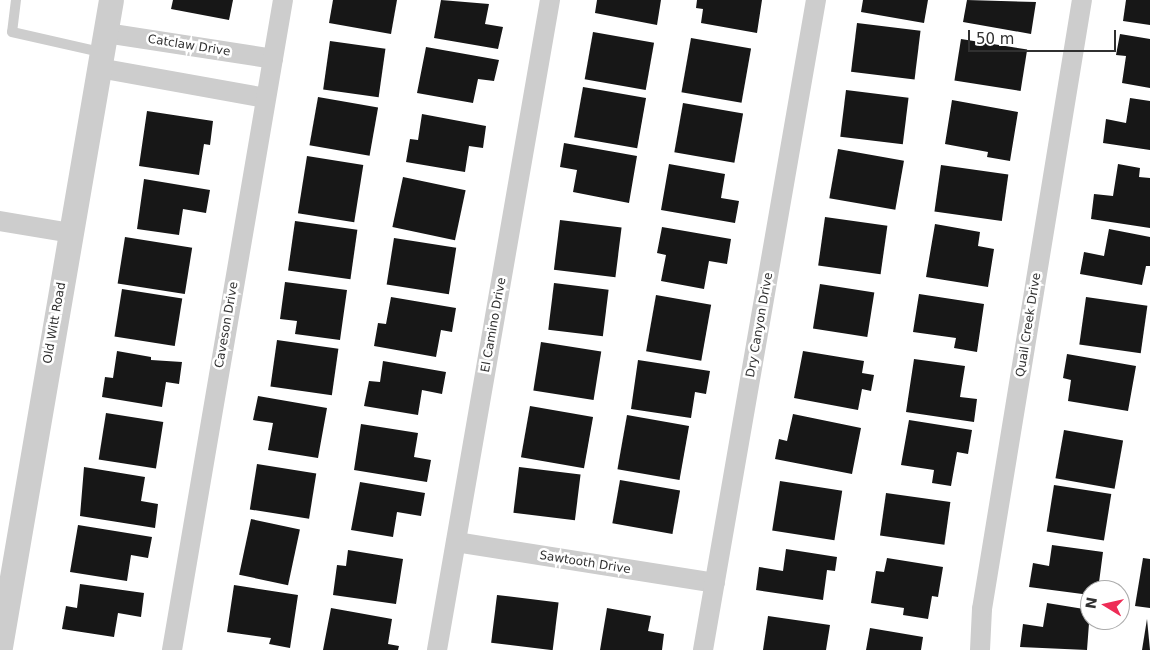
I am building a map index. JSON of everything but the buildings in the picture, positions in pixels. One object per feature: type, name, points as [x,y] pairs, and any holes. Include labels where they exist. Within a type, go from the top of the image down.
[{"type":"street","name":"Old Witt Road","points":[[0,647],[111,0]]},
{"type":"street","name":"Caveson Drive","points":[[172,650],[283,0]]},
{"type":"street","name":"El Camino Drive","points":[[437,650],[550,0]]},
{"type":"street","name":"Dry Canyon Drive","points":[[703,650],[816,0]]},
{"type":"street","name":"Quail Creek Drive","points":[[980,650],[982,609],[1082,0]]},
{"type":"street","name":"Catclaw Drive","points":[[102,51],[273,60]]},
{"type":"street","points":[[102,51],[265,98]]},
{"type":"street","points":[[0,221],[71,233]]},
{"type":"street","name":"Sawtooth Drive","points":[[456,542],[715,583]]},
{"type":"lane","points":[[16,0],[12,32],[102,51]]}]
